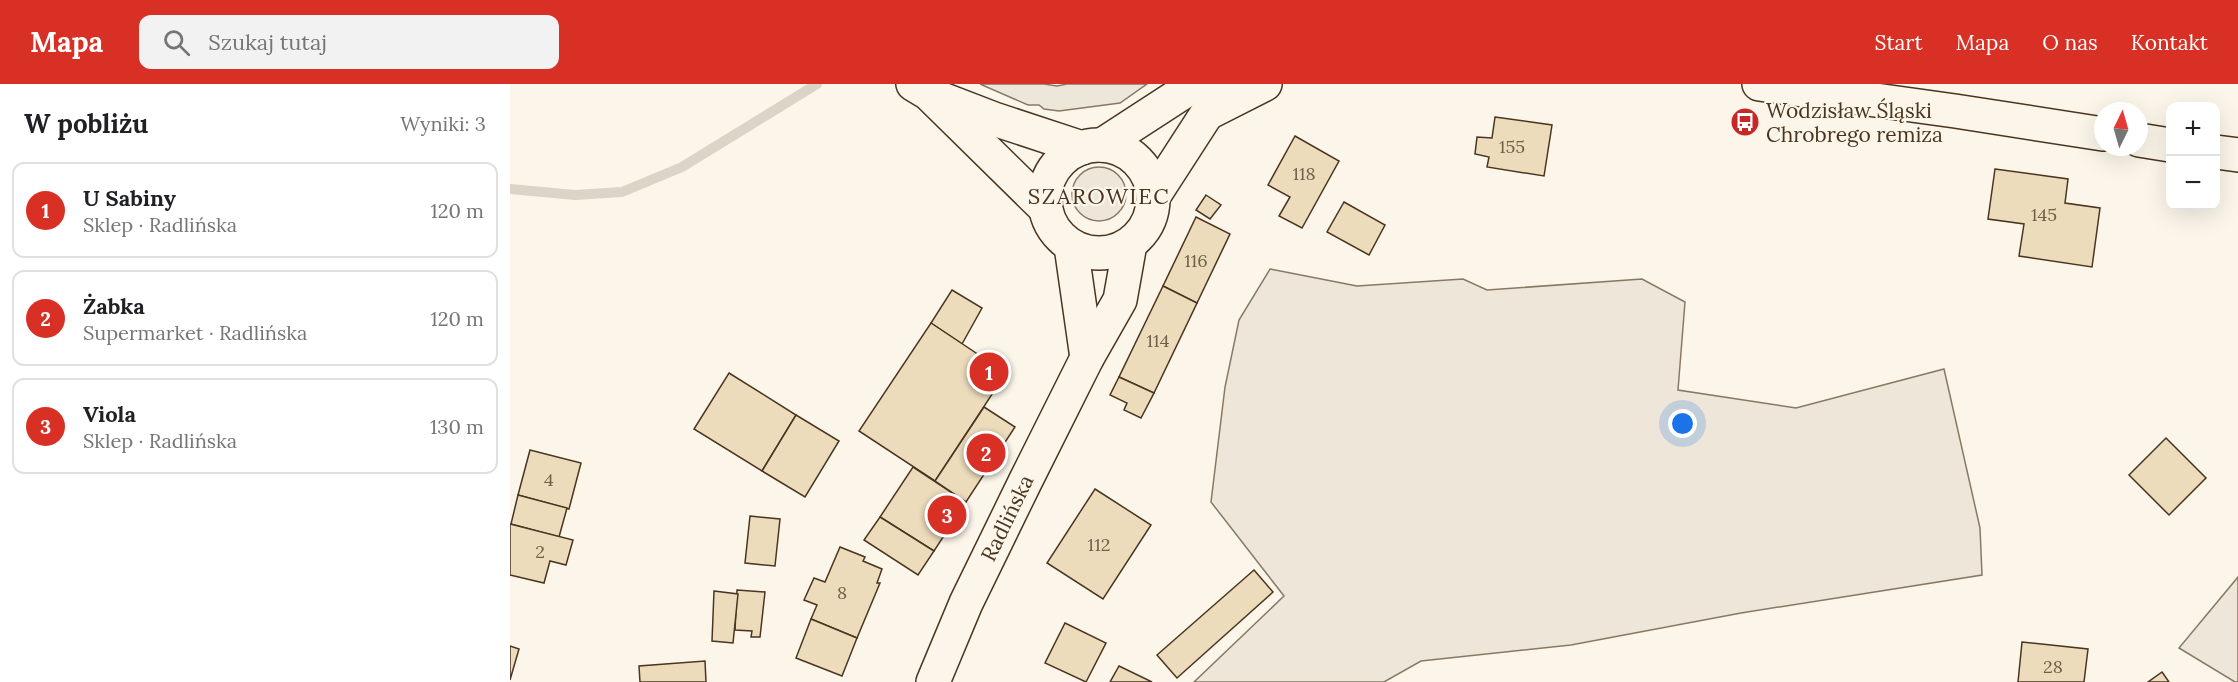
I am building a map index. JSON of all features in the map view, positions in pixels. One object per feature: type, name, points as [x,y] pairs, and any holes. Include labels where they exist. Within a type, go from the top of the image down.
[{"type":"street","points":[[926,87],[994,119],[1092,146],[1118,149],[1132,156],[1143,167],[1150,182],[1153,197],[1151,215],[1143,231],[1130,244],[1116,251],[1101,254],[1086,252],[1071,246],[1049,223],[1045,207],[1045,192],[1049,178],[1068,154],[1092,146],[1196,84]]},
{"type":"street","points":[[1153,197],[1226,84]]},
{"type":"street","points":[[1206,114],[1265,84]]},
{"type":"street","points":[[1759,84],[1966,112],[2094,133]]},
{"type":"street","points":[[926,87],[1045,207]]},
{"type":"street","points":[[2148,141],[2166,143]]},
{"type":"street","points":[[2220,153],[2238,155]]},
{"type":"street","name":"Radlińska","points":[[933,682],[966,603],[1087,358],[1120,300],[1130,244]]},
{"type":"street","points":[[1071,246],[1087,358]]},
{"type":"shaded area","points":[[980,84],[1057,86],[1147,84],[1120,103],[1059,111],[1044,109],[1039,105],[1028,105]]},
{"type":"shaded area","points":[[1099,167],[1109,169],[1118,175],[1124,184],[1126,194],[1124,204],[1118,213],[1109,219],[1099,221],[1089,219],[1080,213],[1074,204],[1072,194],[1074,184],[1080,175],[1089,169]]},
{"type":"shaded area","points":[[1270,269],[1357,286],[1463,279],[1487,290],[1642,279],[1685,302],[1678,390],[1796,408],[1944,369],[1980,528],[1982,575],[1741,613],[1571,645],[1421,661],[1384,682],[1194,682],[1284,596],[1211,502],[1225,387],[1239,320]]},
{"type":"shaded area","points":[[2238,577],[2238,682],[2235,682],[2179,648]]},
{"type":"building","points":[[1495,117],[1552,125],[1544,176],[1487,167],[1489,157],[1475,154],[1477,137],[1492,138]]},
{"type":"building","points":[[1295,136],[1339,161],[1302,228],[1279,216],[1290,197],[1268,185]]},
{"type":"building","points":[[1995,169],[2068,179],[2065,203],[2100,208],[2092,267],[2019,256],[2024,224],[1988,219]]},
{"type":"building","points":[[1206,195],[1221,205],[1210,219],[1196,210]]},
{"type":"building","points":[[1344,202],[1385,225],[1369,255],[1327,232]]},
{"type":"building","points":[[1196,217],[1230,234],[1197,303],[1163,286]]},
{"type":"building","points":[[1163,286],[1197,303],[1154,393],[1119,377]]},
{"type":"building","points":[[952,290],[982,308],[962,344],[931,323]]},
{"type":"building","points":[[931,323],[1006,373],[935,481],[859,431]]},
{"type":"building","points":[[729,373],[796,415],[762,471],[694,429]]},
{"type":"building","points":[[1119,377],[1154,393],[1141,418],[1124,410],[1127,403],[1110,395]]},
{"type":"building","points":[[984,407],[1015,427],[966,502],[935,481]]},
{"type":"building","points":[[796,415],[839,441],[805,497],[762,471]]},
{"type":"building","points":[[2166,438],[2206,478],[2169,515],[2129,475]]},
{"type":"building","points":[[530,450],[581,463],[569,509],[518,495]]},
{"type":"building","points":[[913,467],[966,502],[934,551],[880,517]]},
{"type":"building","points":[[1095,489],[1151,525],[1103,599],[1047,563]]},
{"type":"building","points":[[518,495],[567,508],[559,537],[511,524]]},
{"type":"building","points":[[750,516],[780,519],[775,566],[745,563]]},
{"type":"building","points":[[880,517],[934,551],[918,575],[864,540]]},
{"type":"building","points":[[510,524],[573,540],[566,565],[550,561],[544,583],[510,575]]},
{"type":"building","points":[[840,547],[865,557],[863,561],[882,569],[877,583],[880,583],[857,638],[811,619],[817,605],[804,600],[814,578],[825,582]]},
{"type":"building","points":[[1254,570],[1273,592],[1177,678],[1157,655]]},
{"type":"building","points":[[737,590],[765,592],[760,637],[751,637],[752,631],[735,630]]},
{"type":"building","points":[[714,591],[738,594],[733,643],[712,641]]},
{"type":"building","points":[[811,619],[857,638],[842,676],[796,658]]},
{"type":"building","points":[[1065,623],[1106,643],[1086,682],[1045,663]]},
{"type":"building","points":[[2022,642],[2088,649],[2084,682],[2018,682]]},
{"type":"building","points":[[510,646],[519,649],[510,680]]},
{"type":"building","points":[[705,661],[706,682],[640,682],[639,666]]},
{"type":"building","points":[[1119,666],[1152,682],[1110,682]]},
{"type":"building","points":[[2162,672],[2169,682],[2148,682]]},
{"type":"waterway","points":[[510,189],[575,195],[622,192],[682,167],[817,84]]},
{"type":"place","name":"Wodzisław Śląski Chrobrego remiza","points":[[1745,122]]},
{"type":"place","name":"U Sabiny","points":[[989,372]]},
{"type":"place","name":"Żabka","points":[[986,453]]},
{"type":"place","name":"Viola","points":[[947,515]]},
{"type":"district","name":"SZAROWIEC","points":[[1099,196]]}]
